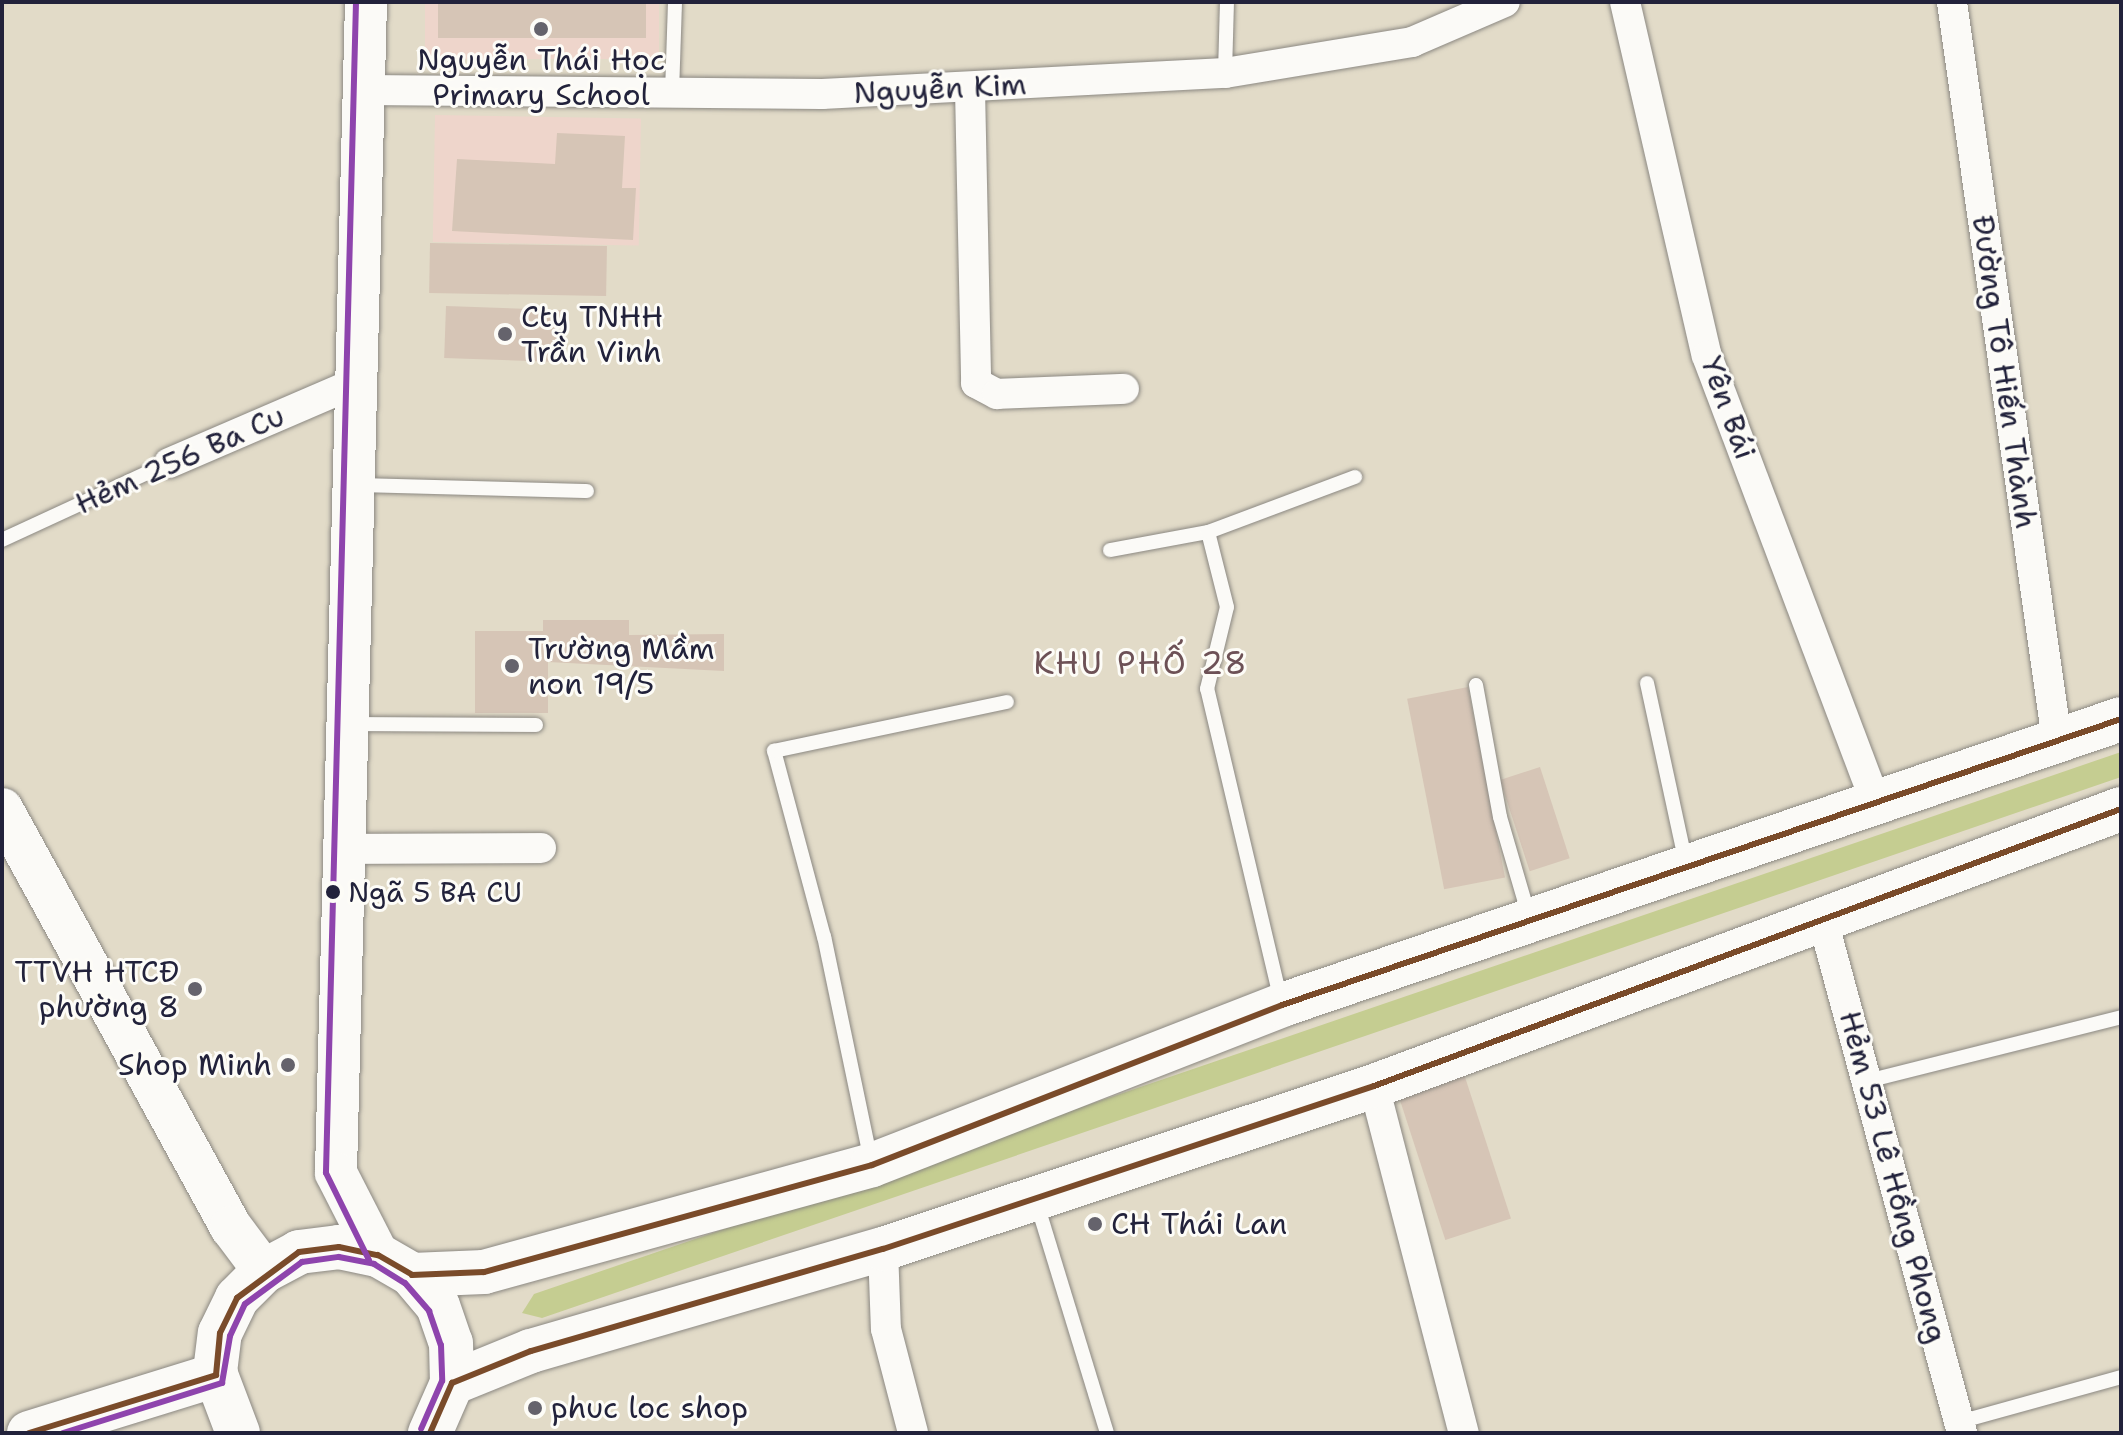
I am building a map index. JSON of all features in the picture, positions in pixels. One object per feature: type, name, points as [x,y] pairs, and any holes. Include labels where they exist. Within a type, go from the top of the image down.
[{"type":"main road","points":[[366,2],[357,485],[347,724],[336,1173],[395,1265],[438,1306],[451,1343],[442,1418]]},
{"type":"main road","points":[[238,1433],[216,1375],[220,1333],[237,1298],[264,1271],[299,1252],[339,1247],[395,1265],[484,1272],[872,1165],[1282,1005],[2121,719]]},
{"type":"main road","points":[[2,809],[231,1227],[264,1271]]},
{"type":"main road","points":[[442,1418],[531,1351],[883,1249],[1374,1086],[2121,809]]},
{"type":"main road","points":[[29,1433],[216,1375]]},
{"type":"street","name":"Nguyễn Kim","points":[[365,90],[672,94],[970,89],[1225,73],[1412,42],[1505,2]]},
{"type":"street","name":"Yên Bái","points":[[1625,2],[1707,356],[1875,801]]},
{"type":"street","name":"Đường Tô Hiến Thành","points":[[1952,2],[2057,741]]},
{"type":"street","points":[[970,89],[976,383],[997,394],[1124,389]]},
{"type":"street","name":"Hẻm 256 Ba Cu","points":[[169,463],[359,381]]},
{"type":"street","points":[[345,849],[541,848]]},
{"type":"street","name":"Hẻm 53 Lê Hồng Phong","points":[[1823,921],[1961,1428]]},
{"type":"street","points":[[1374,1086],[1464,1433]]},
{"type":"street","points":[[883,1249],[886,1329],[913,1433]]},
{"type":"lane","points":[[672,94],[675,2]]},
{"type":"lane","points":[[1225,73],[1227,2]]},
{"type":"lane","name":"Hẻm 256 Ba Cu","points":[[2,540],[169,463]]},
{"type":"lane","points":[[1110,550],[1208,532],[1355,477]]},
{"type":"lane","points":[[357,485],[587,491]]},
{"type":"lane","points":[[1208,532],[1227,607],[1207,689],[1282,1005]]},
{"type":"lane","points":[[1647,683],[1687,867]]},
{"type":"lane","points":[[1476,685],[1500,817],[1530,920]]},
{"type":"lane","points":[[872,1165],[824,937],[774,751],[1007,702]]},
{"type":"lane","points":[[347,724],[536,725]]},
{"type":"lane","points":[[1867,1081],[2121,1017]]},
{"type":"lane","points":[[1036,1198],[1107,1433]]},
{"type":"lane","points":[[1961,1428],[2121,1377]]},
{"type":"shaded area","name":"Nguyễn Thái Học Primary School","points":[[425,2],[659,2],[659,59],[425,59]]},
{"type":"shaded area","points":[[435,115],[641,119],[639,246],[433,242]]},
{"type":"green space","points":[[2121,752],[2121,777],[542,1318],[522,1313],[534,1294]]},
{"type":"building","points":[[438,2],[646,2],[646,38],[438,38]]},
{"type":"building","points":[[557,133],[625,136],[622,188],[636,188],[633,240],[452,231],[457,159],[555,164]]},
{"type":"building","points":[[430,243],[607,246],[606,296],[429,293]]},
{"type":"building","name":"Cty TNHH Trần Vinh","points":[[446,306],[567,310],[565,362],[444,358]]},
{"type":"building","name":"Trường Mầm non 19/5","points":[[543,620],[629,620],[629,635],[724,634],[724,671],[548,662],[548,713],[475,713],[475,631],[543,631]]},
{"type":"building","points":[[1468,687],[1505,877],[1444,889],[1407,699]]},
{"type":"building","points":[[1540,767],[1570,858],[1530,871],[1500,780]]},
{"type":"building","points":[[1464,1074],[1511,1219],[1445,1240],[1398,1095]]},
{"type":"transit line","points":[[356,2],[326,1173],[369,1260]]},
{"type":"transit line","points":[[29,1433],[216,1375],[220,1333],[237,1298],[299,1252],[339,1247],[378,1255],[412,1275],[484,1272],[872,1165],[1282,1005],[2121,719]]},
{"type":"transit line","points":[[430,1433],[452,1383],[531,1351],[883,1249],[1374,1086],[2121,809]]},
{"type":"transit line","points":[[63,1433],[222,1383],[230,1336],[245,1304],[302,1262],[339,1257],[374,1264],[405,1283],[429,1311],[441,1345],[442,1381],[421,1429]]},
{"type":"place","name":"Nguyễn Thái Học Primary School","points":[[541,29]]},
{"type":"place","name":"Cty TNHH Trần Vinh","points":[[505,334]]},
{"type":"place","name":"Trường Mầm non 19/5","points":[[512,666]]},
{"type":"place","name":"Ngã 5 BA CU","points":[[333,892]]},
{"type":"place","name":"TTVH HTCĐ phường 8","points":[[195,989]]},
{"type":"place","name":"Shop Minh","points":[[288,1065]]},
{"type":"place","name":"CH Thái Lan","points":[[1095,1224]]},
{"type":"place","name":"phuc loc shop","points":[[535,1408]]},
{"type":"district","name":"KHU PHỐ 28","points":[[1141,663]]}]
